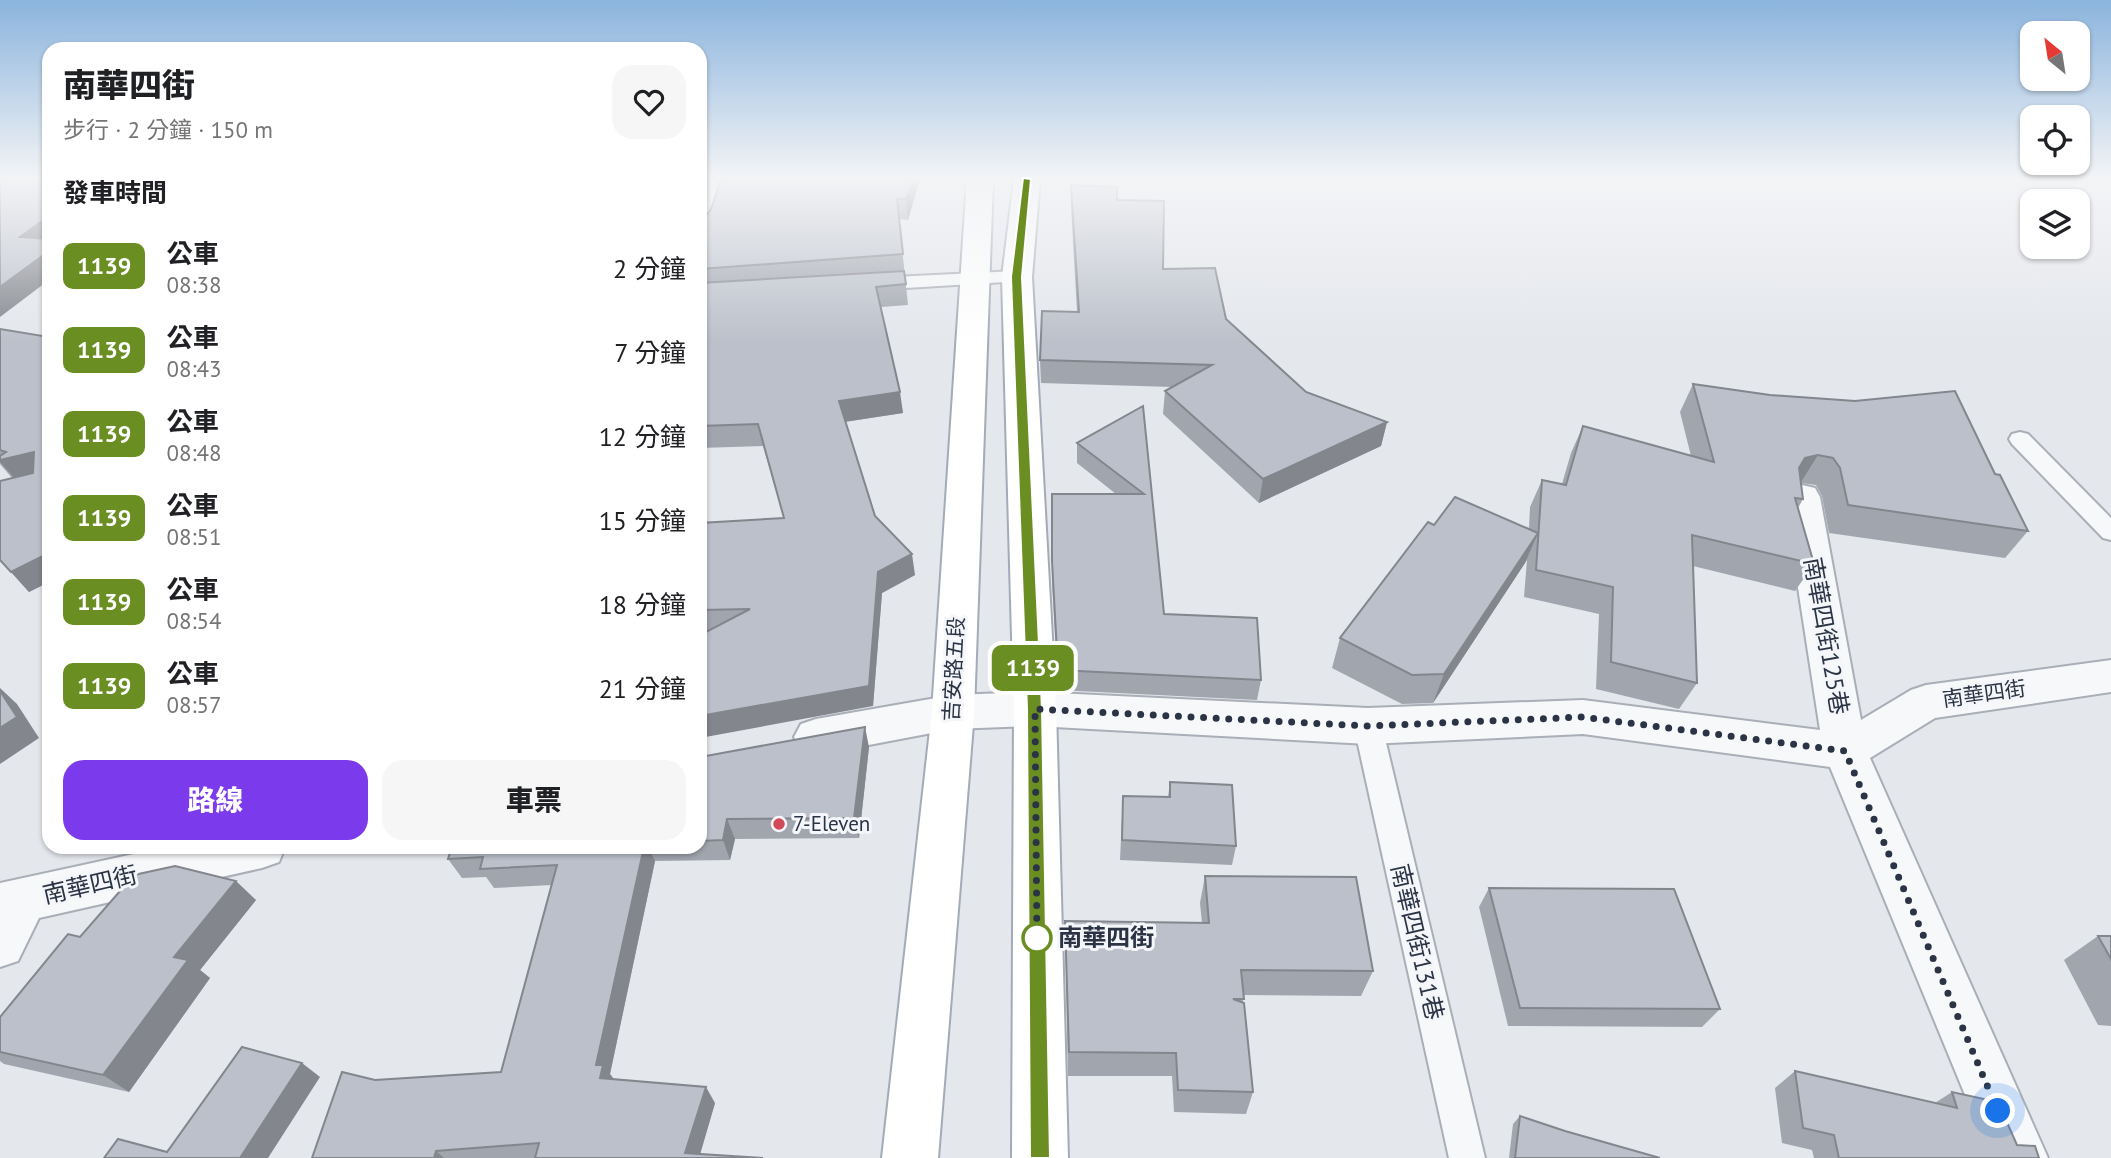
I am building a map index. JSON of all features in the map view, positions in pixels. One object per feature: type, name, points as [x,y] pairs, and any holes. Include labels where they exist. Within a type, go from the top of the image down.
[{"type":"main road","name":"吉安路五段","points":[[910,1158],[953,712],[976,233]]},
{"type":"main road","points":[[1022,233],[1017,277],[1035,709],[1040,1158]]},
{"type":"street","name":"南華四街125巷","points":[[1802,497],[1845,751],[1977,1064],[2020,1158]]},
{"type":"street","name":"南華四街","points":[[1845,751],[1926,702],[2111,676]]},
{"type":"street","points":[[780,743],[953,712],[1035,709],[1368,726],[1583,717],[1845,751]]},
{"type":"street","name":"南華四街","points":[[12,903],[231,854]]},
{"type":"street","points":[[0,944],[12,903]]},
{"type":"lane","points":[[850,286],[973,277],[1017,277]]},
{"type":"lane","points":[[2020,439],[2111,532]]},
{"type":"lane","name":"南華四街131巷","points":[[1368,726],[1467,1158]]},
{"type":"building","points":[[0,233],[25,233],[20,237],[42,239],[42,256],[0,287]]},
{"type":"building","points":[[707,233],[901,233],[903,254],[707,268]]},
{"type":"building","points":[[1074,233],[1164,233],[1163,269],[1215,268],[1226,319],[1306,392],[1387,422],[1263,479],[1165,391],[1212,365],[1040,360],[1042,311],[1079,312]]},
{"type":"building","points":[[904,271],[906,284],[876,287],[900,392],[839,401],[875,516],[912,554],[878,572],[869,686],[707,715],[707,631],[750,609],[707,610],[707,523],[784,518],[758,424],[707,426],[707,283]]},
{"type":"building","points":[[0,329],[42,336],[42,556],[11,572],[0,560],[0,481],[33,473],[34,452],[0,460],[0,456],[6,452],[0,450]]},
{"type":"building","points":[[1693,384],[1770,395],[1855,401],[1955,391],[1995,474],[2000,475],[2028,531],[1848,505],[1840,468],[1833,458],[1818,455],[1805,458],[1799,468],[1803,499],[1795,498],[1814,564],[1692,535],[1697,683],[1611,662],[1613,587],[1536,570],[1542,480],[1566,485],[1583,426],[1714,462]]},
{"type":"building","points":[[1143,406],[1164,614],[1257,618],[1261,680],[1058,670],[1052,561],[1052,494],[1144,494],[1077,443]]},
{"type":"building","points":[[1455,497],[1538,533],[1444,674],[1412,675],[1340,638],[1428,522],[1434,525]]},
{"type":"building","points":[[0,691],[17,717],[0,728]]},
{"type":"building","points":[[865,727],[854,818],[727,819],[723,840],[707,841],[707,756]]},
{"type":"building","points":[[1170,782],[1232,785],[1236,846],[1122,840],[1123,796],[1170,797]]},
{"type":"building","points":[[450,854],[642,854],[596,1065],[603,1065],[600,1078],[706,1087],[685,1153],[763,1158],[535,1158],[539,1143],[436,1151],[434,1158],[312,1158],[342,1072],[375,1080],[501,1072],[557,865],[480,869],[483,857],[448,859]]},
{"type":"building","points":[[175,866],[236,881],[174,957],[188,960],[103,1075],[0,1052],[0,1017],[68,934],[80,937],[134,875]]},
{"type":"building","points":[[1205,876],[1356,877],[1373,971],[1241,970],[1244,999],[1233,999],[1244,1003],[1253,1092],[1178,1090],[1176,1053],[1069,1052],[1065,921],[1209,923]]},
{"type":"building","points":[[1489,888],[1674,889],[1720,1009],[1520,1008]]},
{"type":"building","points":[[2098,936],[2111,936],[2111,959]]},
{"type":"building","points":[[242,1047],[302,1063],[240,1158],[104,1158],[118,1139],[167,1152]]},
{"type":"building","points":[[1795,1071],[1957,1108],[1952,1092],[1998,1102],[2017,1145],[2035,1146],[2039,1158],[1839,1158],[1834,1135],[1803,1128]]},
{"type":"building","points":[[1520,1116],[1565,1131],[1660,1158],[1515,1158]]},
{"type":"bus line","name":"1139","points":[[1021,233],[1017,277],[1035,709],[1040,1158]]},
{"type":"place","name":"7-Eleven","points":[[779,824]]},
{"type":"place","name":"南華四街","points":[[1037,938]]},
{"type":"route","points":[[1037,938],[1037,947],[1035,709],[1368,726],[1583,717],[1845,751],[1998,1111]]}]
